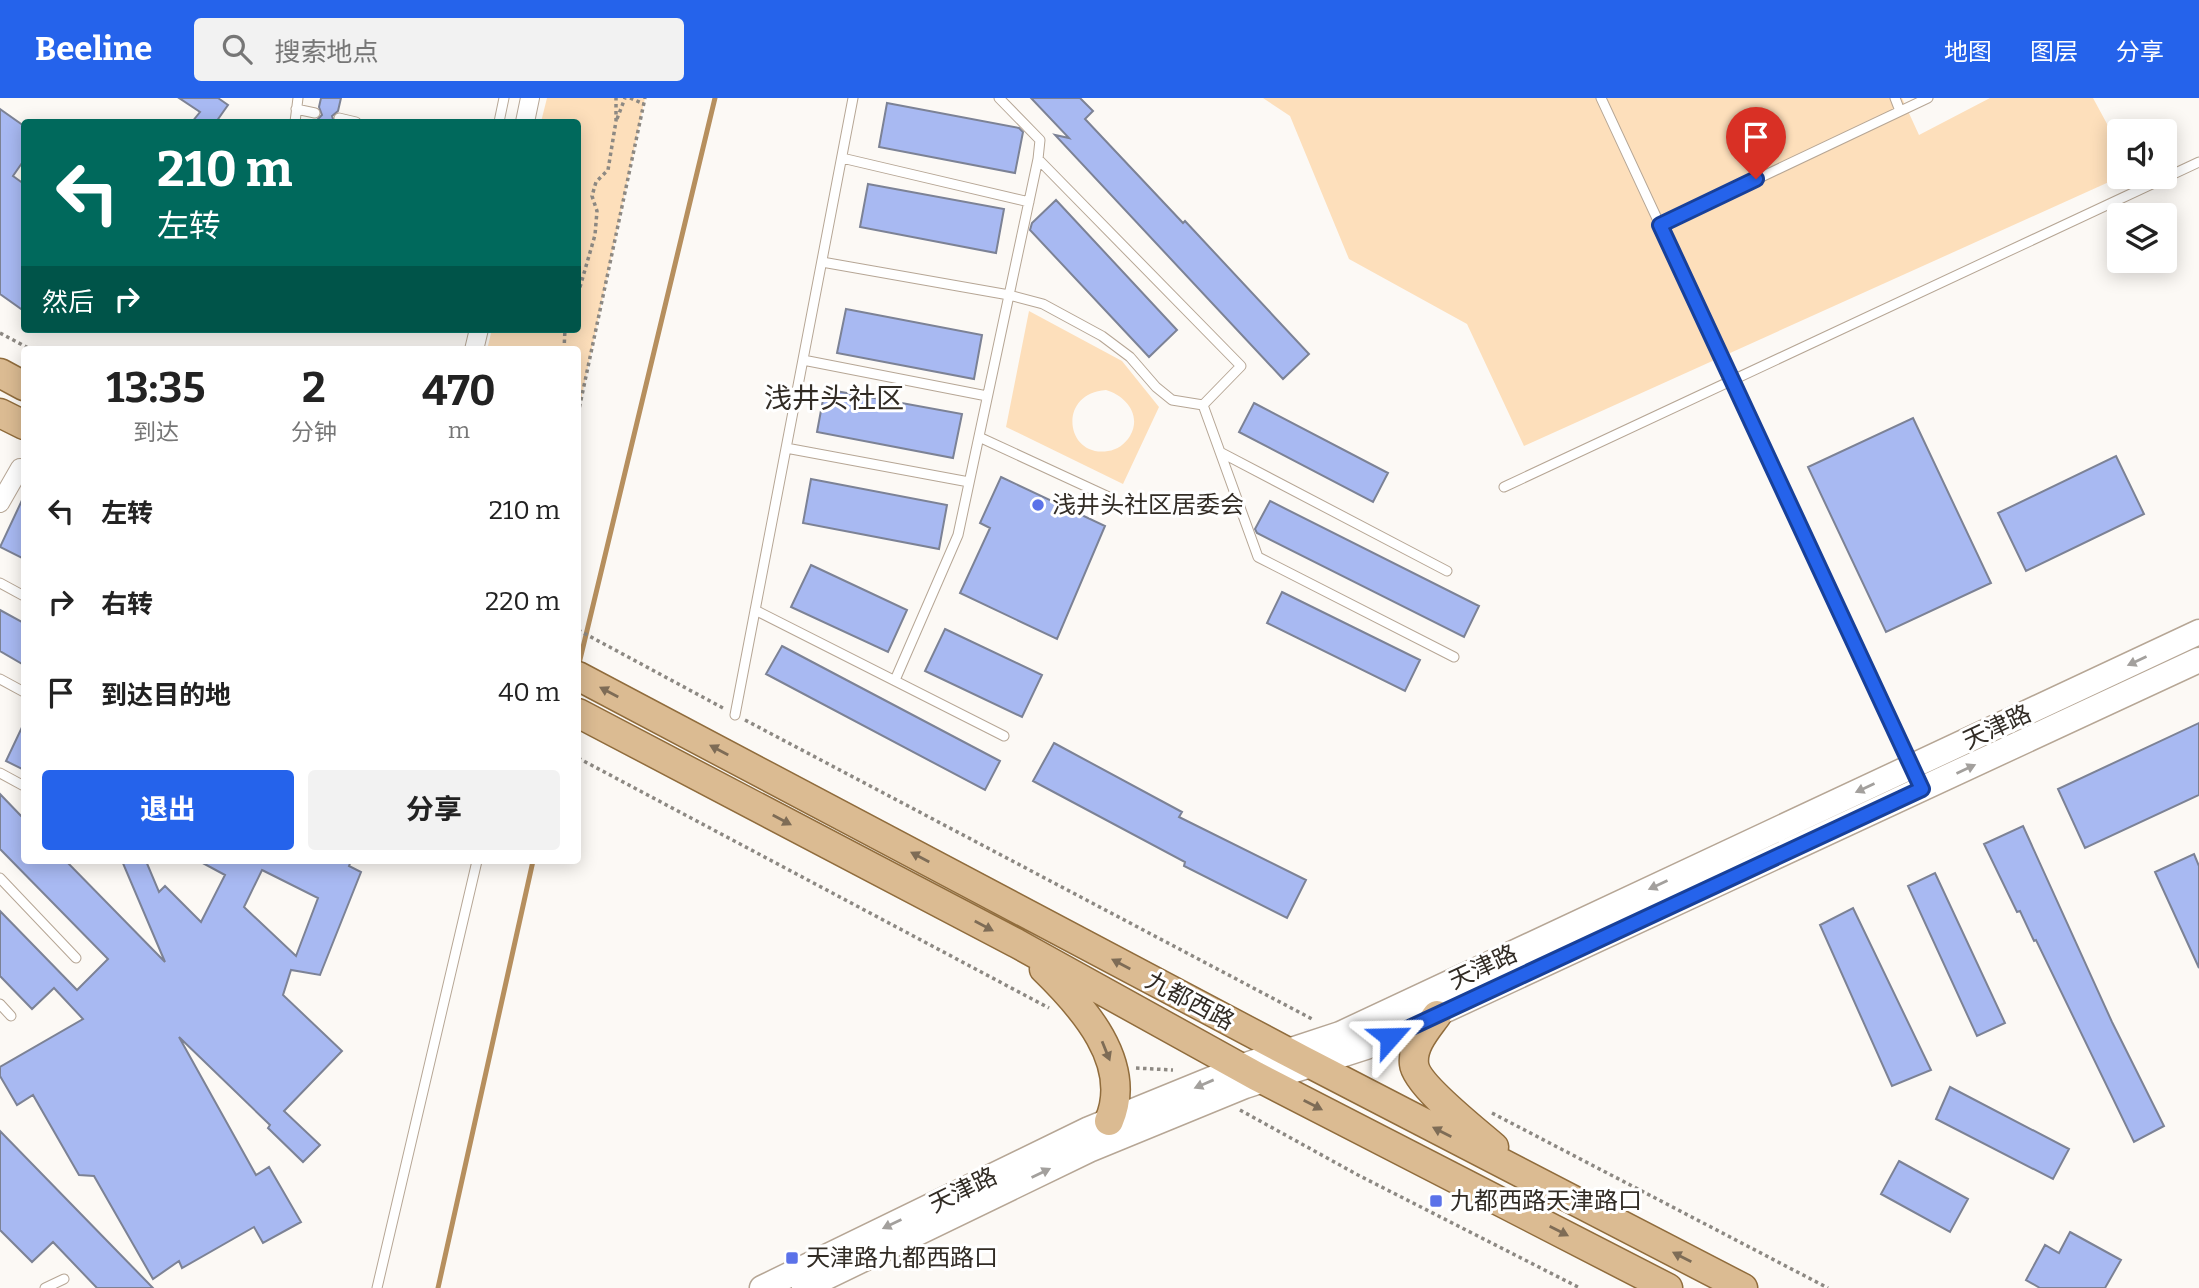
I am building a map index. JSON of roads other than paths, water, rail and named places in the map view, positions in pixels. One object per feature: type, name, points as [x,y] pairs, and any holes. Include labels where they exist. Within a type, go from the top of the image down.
[{"type":"main road","points":[[0,373],[21,384]]},
{"type":"main road","points":[[0,413],[21,424]]},
{"type":"main road","name":"天津路","points":[[1253,1073],[1311,1064],[1366,1048],[1437,1015],[1917,778],[2199,632]]},
{"type":"main road","name":"天津路","points":[[804,1288],[1210,1091],[1253,1073],[1286,1051],[1340,1034],[1917,778],[2199,660]]},
{"type":"main road","name":"九都西路","points":[[581,678],[1286,1051],[1743,1288]]},
{"type":"main road","name":"九都西路","points":[[581,715],[1016,943],[1253,1073],[1668,1288]]},
{"type":"main road","points":[[1016,943],[1073,998],[1106,1048],[1115,1083],[1113,1111],[1109,1121]]},
{"type":"main road","points":[[1437,1015],[1417,1044],[1414,1065],[1427,1087],[1524,1175]]},
{"type":"main road","name":"天津路","points":[[762,1288],[1109,1121],[1210,1091]]},
{"type":"street","points":[[526,119],[530,98]]},
{"type":"street","points":[[0,503],[20,468]]},
{"type":"lane","points":[[295,119],[298,98]]},
{"type":"lane","points":[[500,119],[504,98]]},
{"type":"lane","points":[[736,715],[853,98]]},
{"type":"lane","points":[[895,681],[958,535],[1038,159],[1040,140],[999,98]]},
{"type":"lane","points":[[1601,98],[1917,778]]},
{"type":"lane","points":[[1895,98],[1900,111]]},
{"type":"lane","points":[[1660,225],[1928,98]]},
{"type":"lane","points":[[296,109],[315,113]]},
{"type":"lane","points":[[339,118],[343,119]]},
{"type":"lane","points":[[842,158],[1029,202]]},
{"type":"lane","points":[[1038,159],[1241,366],[1203,405]]},
{"type":"lane","points":[[1504,486],[2199,162]]},
{"type":"lane","points":[[822,262],[1009,295],[1043,304],[1102,336],[1130,357],[1156,387],[1172,400],[1203,405]]},
{"type":"lane","points":[[803,360],[988,396]]},
{"type":"lane","points":[[1203,405],[1258,557],[1454,657]]},
{"type":"lane","points":[[979,437],[1111,498]]},
{"type":"lane","points":[[786,448],[969,482]]},
{"type":"lane","points":[[1220,452],[1447,571]]},
{"type":"lane","points":[[0,583],[21,594]]},
{"type":"lane","points":[[755,610],[1004,736]]},
{"type":"lane","points":[[0,679],[21,690]]},
{"type":"lane","points":[[0,773],[21,784]]},
{"type":"lane","points":[[377,1288],[476,864]]},
{"type":"lane","points":[[0,878],[76,958]]},
{"type":"lane","points":[[0,1004],[11,1016]]},
{"type":"lane","points":[[45,1288],[64,1279]]},
{"type":"waterway","points":[[581,656],[715,98]]},
{"type":"waterway","points":[[438,1288],[532,864]]},
{"type":"place","name":"浅井头社区居委会","points":[[1038,505]]},
{"type":"place","name":"九都西路天津路口","points":[[1436,1201]]},
{"type":"place","name":"天津路九都西路口","points":[[792,1258]]},
{"type":"district","name":"浅井头社区","points":[[834,398]]}]
